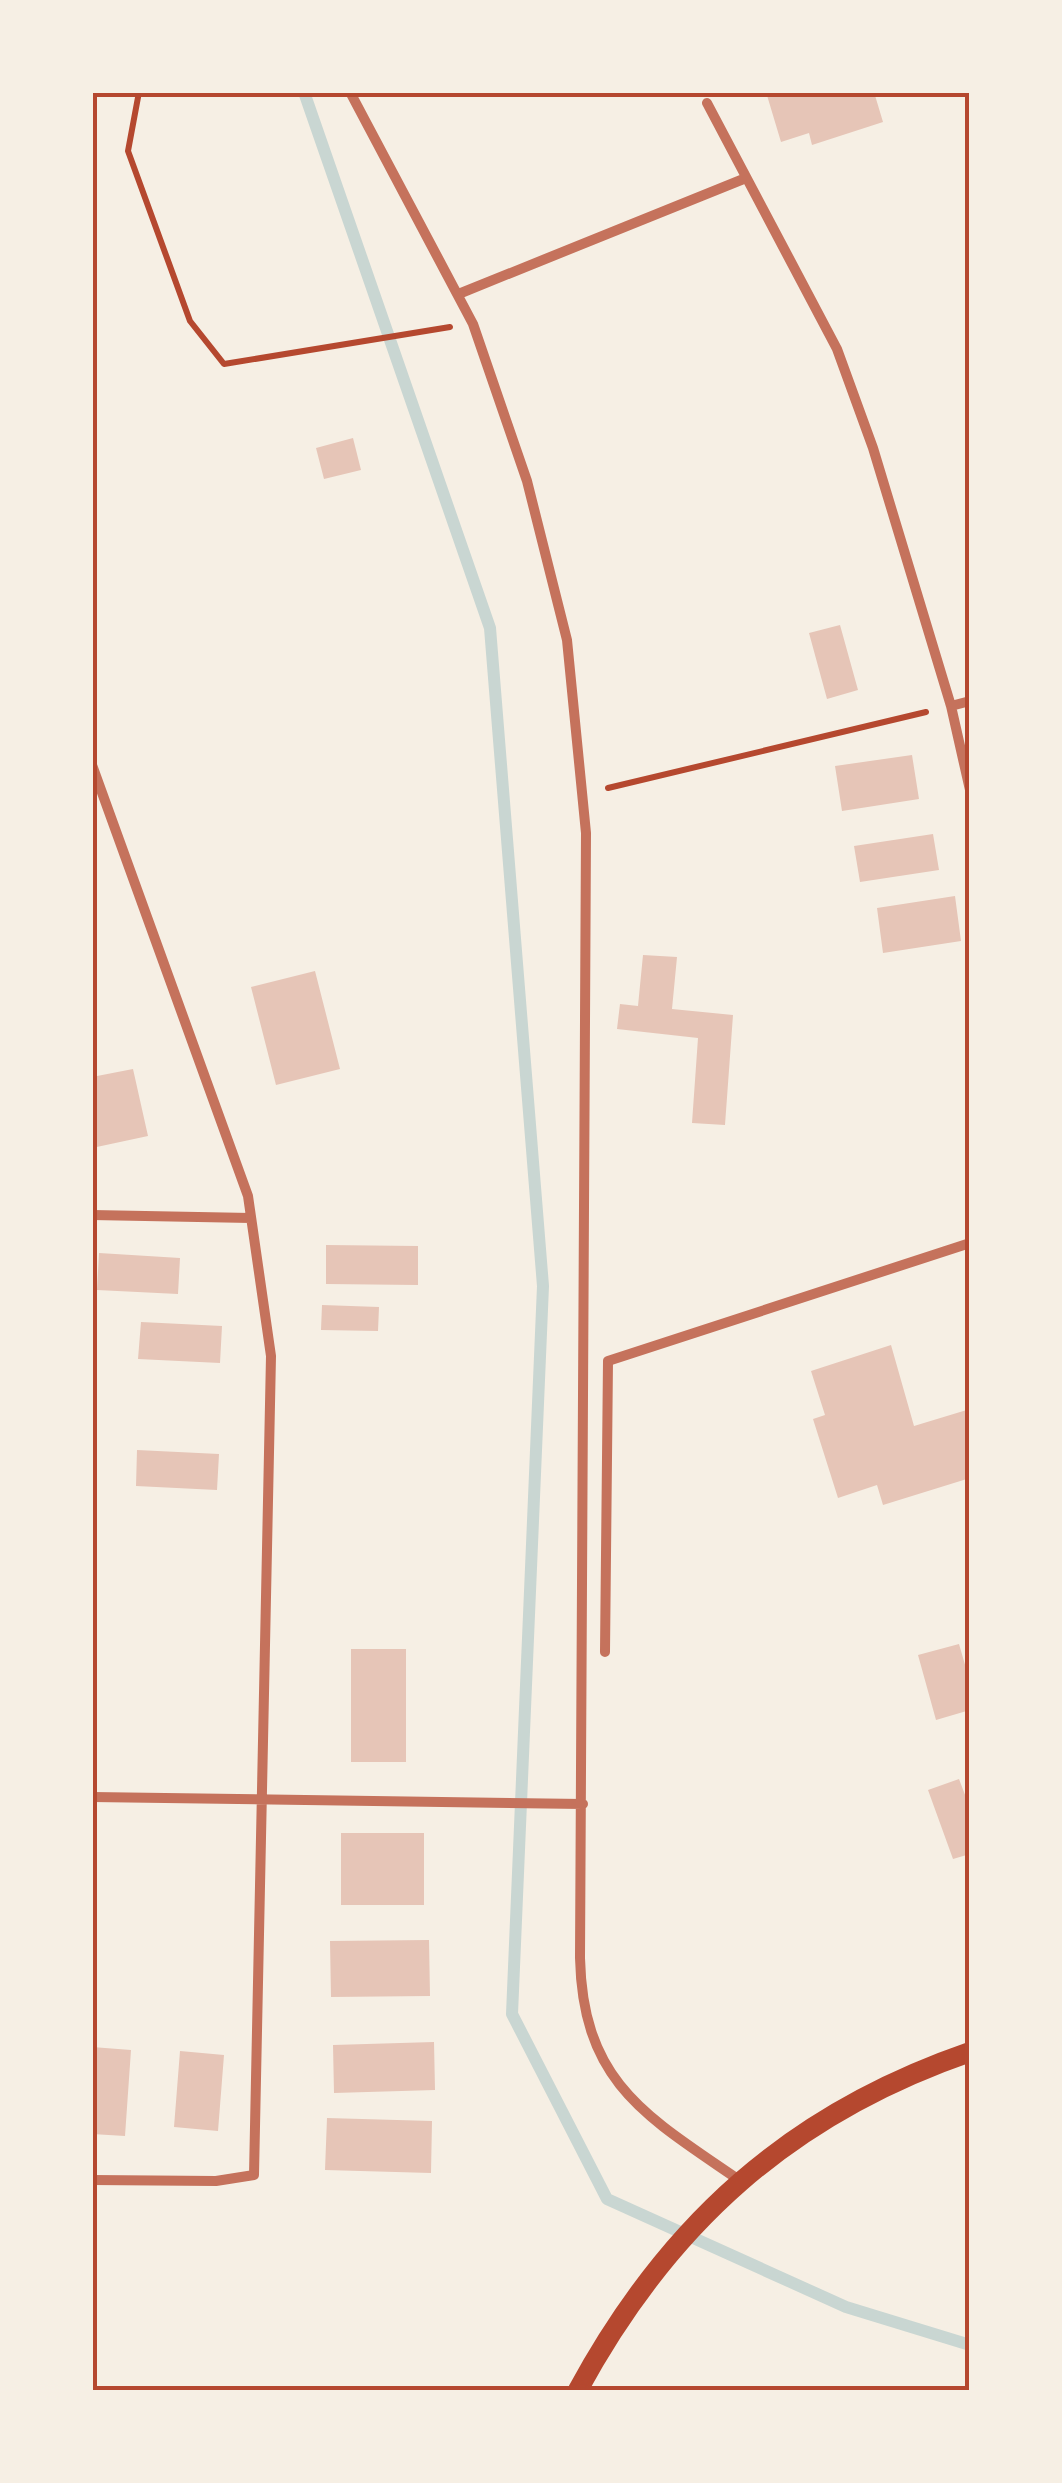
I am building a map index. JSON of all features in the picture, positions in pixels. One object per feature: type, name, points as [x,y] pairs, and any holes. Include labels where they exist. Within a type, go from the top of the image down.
[{"type":"main road","points":[[578,2390],[661,2260],[739,2180],[834,2111],[919,2070],[970,2052]]},
{"type":"street","points":[[350,92],[461,293],[528,482],[567,640],[586,833],[581,1988],[598,2050],[643,2114],[739,2180]]},
{"type":"street","points":[[707,103],[837,349],[873,448],[951,706],[970,790]]},
{"type":"street","points":[[461,293],[746,178]]},
{"type":"street","points":[[951,706],[970,701]]},
{"type":"street","points":[[92,765],[242,1178],[271,1356],[254,2175],[216,2181],[92,2180]]},
{"type":"street","points":[[92,1215],[251,1218]]},
{"type":"street","points":[[605,1652],[608,1362],[970,1243]]},
{"type":"street","points":[[92,1797],[583,1804]]},
{"type":"path","points":[[140,92],[128,151],[190,321],[224,364],[438,329]]},
{"type":"path","points":[[582,794],[951,706]]},
{"type":"building","points":[[766,92],[874,92],[883,122],[812,145],[809,133],[781,142]]},
{"type":"building","points":[[353,438],[361,470],[324,479],[316,448]]},
{"type":"building","points":[[840,625],[858,690],[827,699],[809,633]]},
{"type":"building","points":[[912,755],[919,799],[842,811],[835,766]]},
{"type":"building","points":[[933,834],[939,870],[860,882],[854,846]]},
{"type":"building","points":[[955,896],[961,941],[883,953],[877,908]]},
{"type":"building","points":[[643,955],[677,957],[672,1009],[733,1015],[725,1125],[692,1123],[698,1038],[617,1029],[620,1004],[638,1006]]},
{"type":"building","points":[[315,971],[340,1069],[276,1085],[251,987]]},
{"type":"building","points":[[133,1069],[148,1136],[92,1148],[92,1077]]},
{"type":"building","points":[[326,1245],[418,1246],[418,1285],[326,1284]]},
{"type":"building","points":[[99,1253],[180,1258],[178,1294],[97,1290]]},
{"type":"building","points":[[322,1305],[379,1307],[378,1331],[321,1330]]},
{"type":"building","points":[[141,1322],[222,1326],[220,1363],[138,1359]]},
{"type":"building","points":[[891,1345],[914,1426],[970,1409],[970,1478],[883,1505],[877,1485],[838,1498],[813,1419],[825,1415],[811,1371]]},
{"type":"building","points":[[137,1450],[219,1454],[217,1490],[136,1486]]},
{"type":"building","points":[[959,1644],[970,1682],[970,1710],[936,1720],[918,1655]]},
{"type":"building","points":[[351,1649],[406,1649],[406,1762],[351,1762]]},
{"type":"building","points":[[959,1779],[970,1808],[970,1854],[953,1859],[928,1790]]},
{"type":"building","points":[[341,1833],[424,1833],[424,1905],[341,1905]]},
{"type":"building","points":[[429,1940],[430,1996],[331,1997],[330,1941]]},
{"type":"building","points":[[434,2042],[435,2090],[334,2093],[333,2045]]},
{"type":"building","points":[[92,2047],[131,2050],[125,2136],[92,2134]]},
{"type":"building","points":[[180,2051],[224,2055],[218,2131],[174,2127]]},
{"type":"building","points":[[327,2118],[432,2121],[431,2173],[325,2170]]},
{"type":"waterway","points":[[304,92],[490,628],[543,1286],[512,2014],[607,2199],[846,2307],[970,2345]]}]
